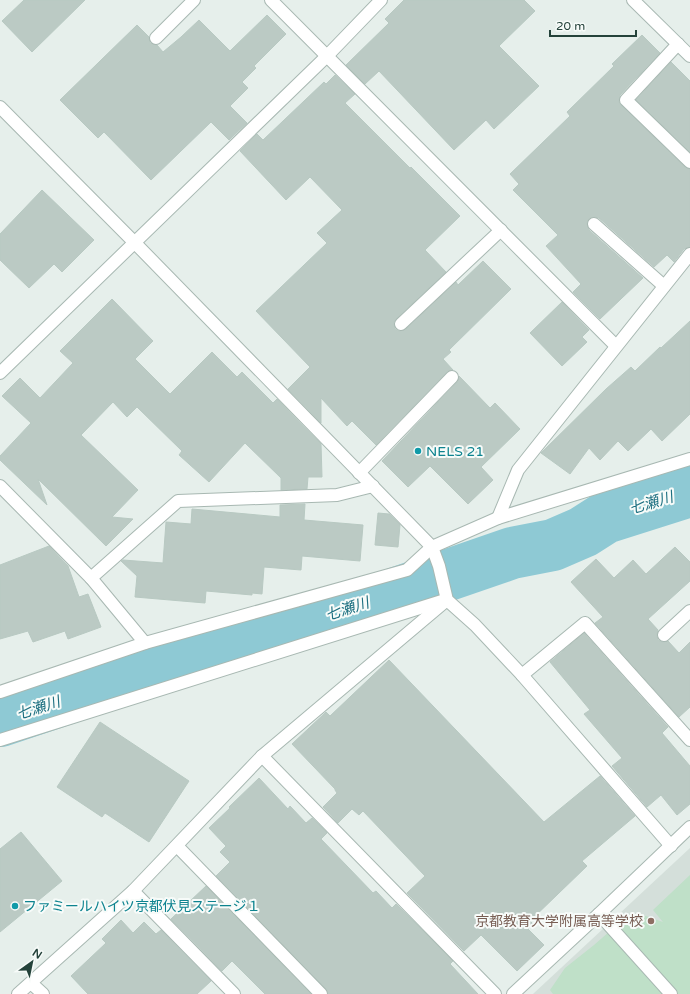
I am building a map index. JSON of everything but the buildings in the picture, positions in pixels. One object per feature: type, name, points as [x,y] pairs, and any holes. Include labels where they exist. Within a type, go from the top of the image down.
[{"type":"street","points":[[156,38],[194,0]]},
{"type":"street","points":[[271,0],[616,346]]},
{"type":"street","points":[[0,372],[327,56],[381,0]]},
{"type":"street","points":[[633,0],[690,56]]},
{"type":"street","points":[[678,44],[626,100],[690,162]]},
{"type":"street","points":[[0,107],[432,547],[439,566],[446,595],[522,675],[671,846]]},
{"type":"street","points":[[594,224],[664,286]]},
{"type":"street","points":[[401,324],[501,230]]},
{"type":"street","points":[[498,518],[518,470],[690,254]]},
{"type":"street","points":[[359,473],[452,377]]},
{"type":"street","points":[[0,692],[145,643],[407,570],[432,547],[498,518],[690,459]]},
{"type":"street","points":[[0,486],[91,578],[145,643]]},
{"type":"street","points":[[91,578],[178,500],[337,495],[372,486]]},
{"type":"street","points":[[0,740],[446,595]]},
{"type":"street","points":[[18,994],[133,891],[262,756],[446,595]]},
{"type":"street","points":[[664,635],[690,611]]},
{"type":"street","points":[[522,675],[585,623],[690,740]]},
{"type":"street","points":[[262,756],[494,994]]},
{"type":"street","points":[[513,994],[690,827]]},
{"type":"street","points":[[177,846],[321,994]]},
{"type":"street","points":[[133,891],[234,994]]},
{"type":"street","points":[[599,914],[670,994]]},
{"type":"street","points":[[31,983],[43,994]]},
{"type":"shaded area","name":"京都教育大学附属高等学校","points":[[690,848],[690,994],[533,994]]},
{"type":"green space","name":"京都教育大学附属高等学校","points":[[690,875],[690,994],[553,994],[550,990],[565,968],[626,917],[643,915],[663,922],[653,910]]},
{"type":"waterway","name":"七瀬川","points":[[0,721],[107,685],[370,602],[512,553],[553,545],[583,532],[605,518],[690,491]]},
{"type":"place","name":"NELS 21","points":[[418,451]]},
{"type":"place","name":"ファミールハイツ京都伏見ステージ１","points":[[15,906]]},
{"type":"place","name":"京都教育大学附属高等学校","points":[[651,921]]}]
